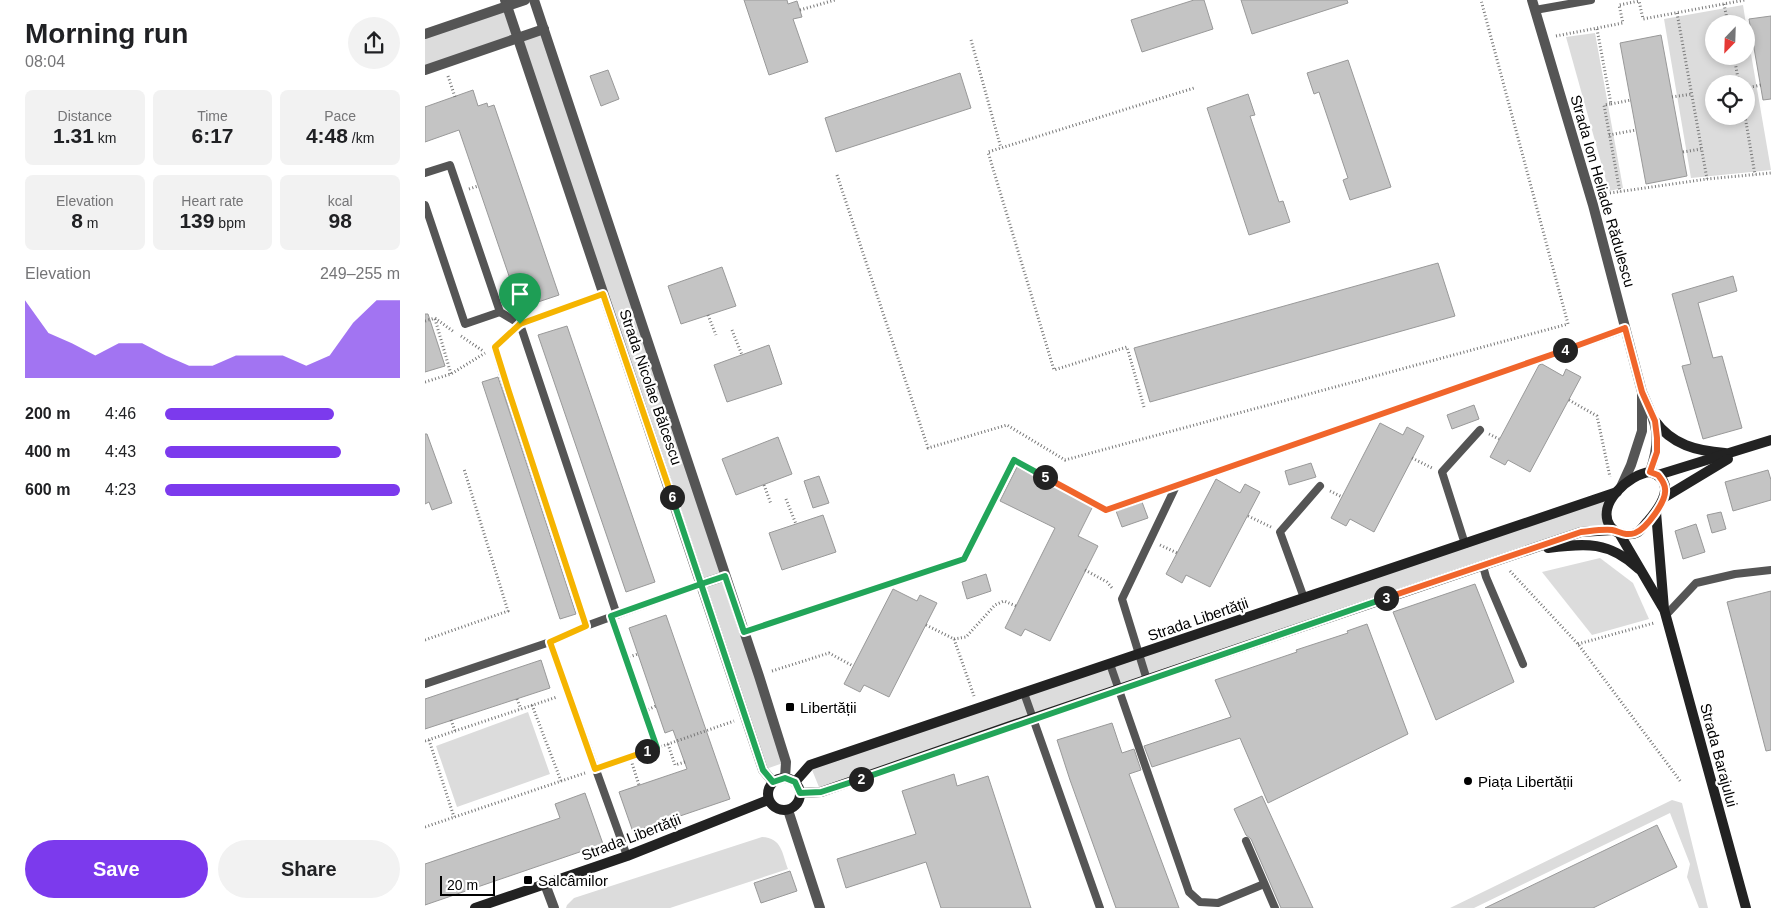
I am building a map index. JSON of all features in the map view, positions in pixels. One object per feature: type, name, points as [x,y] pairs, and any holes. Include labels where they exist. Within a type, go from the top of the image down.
[{"type":"main road","points":[[1655,421],[1671,438],[1689,448],[1731,454]]},
{"type":"main road","points":[[1616,532],[1607,520],[1607,512],[1619,490],[1631,478],[1641,473],[1654,474],[1731,454],[1771,440]]},
{"type":"main road","points":[[800,793],[821,792],[1581,532],[1628,534],[1637,532],[1656,512],[1665,497],[1743,450]]},
{"type":"main road","points":[[1654,474],[1665,489],[1665,497]]},
{"type":"main road","name":"Strada Libertății","points":[[790,780],[810,764],[1465,544],[1619,490]]},
{"type":"main road","name":"Strada Barajului","points":[[1656,512],[1665,612],[1746,908]]},
{"type":"main road","name":"Strada Barajului","points":[[1616,532],[1665,612]]},
{"type":"main road","points":[[1525,551],[1579,544],[1601,546],[1630,560],[1639,569]]},
{"type":"main road","points":[[790,780],[800,793],[797,804],[789,810],[777,809],[768,800],[767,790],[773,782],[790,780]]},
{"type":"main road","name":"Strada Libertății","points":[[475,908],[627,856],[768,800]]},
{"type":"street","points":[[425,34],[506,3],[525,0]]},
{"type":"street","name":"Strada Nicolae Bălcescu","points":[[534,0],[744,632],[786,762],[790,780]]},
{"type":"street","name":"Strada Nicolae Bălcescu","points":[[506,3],[763,770],[773,782]]},
{"type":"street","name":"Strada Ion Heliade Rădulescu","points":[[1533,5],[1593,205],[1642,392],[1655,421],[1657,452],[1654,474]]},
{"type":"street","points":[[425,70],[544,29]]},
{"type":"street","name":"Strada Ion Heliade Rădulescu","points":[[1619,490],[1631,465],[1642,431],[1642,392]]},
{"type":"street","points":[[701,584],[725,576]]},
{"type":"street","points":[[789,810],[820,908]]},
{"type":"street","points":[[545,884],[554,908]]},
{"type":"lane","points":[[1533,5],[1591,0]]},
{"type":"lane","points":[[425,173],[450,165],[499,312],[520,324],[614,616]]},
{"type":"lane","points":[[425,206],[465,324],[499,312]]},
{"type":"lane","points":[[586,626],[495,347],[520,324],[603,294]]},
{"type":"lane","points":[[1147,680],[1122,599],[1176,486],[1625,328]]},
{"type":"lane","points":[[1465,544],[1442,472],[1480,430]]},
{"type":"lane","points":[[1304,598],[1280,532],[1320,486]]},
{"type":"lane","points":[[744,632],[964,559],[989,510]]},
{"type":"lane","points":[[1483,566],[1523,664]]},
{"type":"lane","points":[[1665,612],[1696,583],[1735,574],[1771,570]]},
{"type":"lane","points":[[425,684],[550,642],[586,626],[701,584]]},
{"type":"lane","points":[[550,642],[627,856]]},
{"type":"lane","points":[[1110,664],[1189,892],[1200,902],[1218,903],[1264,884]]},
{"type":"lane","points":[[1024,693],[1100,908]]},
{"type":"lane","points":[[1245,841],[1275,908]]},
{"type":"path","points":[[800,10],[835,0]]},
{"type":"path","points":[[837,175],[928,448],[1007,425],[1065,460],[1568,324],[1481,0]]},
{"type":"path","points":[[1555,36],[1623,23],[1619,5],[1639,1],[1643,19],[1745,0]]},
{"type":"path","points":[[1725,4],[1727,15]]},
{"type":"path","points":[[1677,13],[1707,179]]},
{"type":"path","points":[[1597,28],[1611,104]]},
{"type":"path","points":[[971,40],[1001,148]]},
{"type":"path","points":[[447,70],[455,97]]},
{"type":"path","points":[[1755,86],[1761,85]]},
{"type":"path","points":[[1144,407],[1127,347],[1054,370],[987,152],[1194,88]]},
{"type":"path","points":[[1673,98],[1692,94]]},
{"type":"path","points":[[1620,192],[1604,105],[1631,100]]},
{"type":"path","points":[[1747,125],[1755,175]]},
{"type":"path","points":[[1609,135],[1636,130]]},
{"type":"path","points":[[1683,152],[1701,149]]},
{"type":"path","points":[[1602,194],[1707,179],[1771,173]]},
{"type":"path","points":[[708,315],[716,335]]},
{"type":"path","points":[[435,318],[451,374]]},
{"type":"path","points":[[732,330],[742,355]]},
{"type":"path","points":[[425,382],[451,374],[495,347]]},
{"type":"path","points":[[1569,400],[1597,416],[1609,471]]},
{"type":"path","points":[[1412,458],[1442,472]]},
{"type":"path","points":[[989,510],[1014,460],[1106,510],[1176,486]]},
{"type":"path","points":[[425,640],[508,611],[464,469]]},
{"type":"path","points":[[764,485],[771,504]]},
{"type":"path","points":[[786,499],[796,524]]},
{"type":"path","points":[[1248,516],[1280,532]]},
{"type":"path","points":[[1150,540],[1177,553]]},
{"type":"path","points":[[1085,570],[1107,582],[1122,599]]},
{"type":"path","points":[[1510,571],[1578,644],[1681,782]]},
{"type":"path","points":[[954,640],[966,637],[995,605],[1004,601],[1016,606]]},
{"type":"path","points":[[614,616],[626,658],[657,748]]},
{"type":"path","points":[[1578,644],[1655,623]]},
{"type":"path","points":[[926,625],[954,640],[974,696]]},
{"type":"path","points":[[769,673],[829,653],[853,666]]},
{"type":"path","points":[[626,658],[638,654]]},
{"type":"path","points":[[454,817],[427,741],[568,693]]},
{"type":"path","points":[[517,698],[521,709]]},
{"type":"path","points":[[532,705],[561,781]]},
{"type":"path","points":[[645,711],[656,706]]},
{"type":"path","points":[[451,720],[455,731]]},
{"type":"path","points":[[425,827],[737,720]]},
{"type":"path","points":[[669,744],[675,765],[685,762]]},
{"type":"path","points":[[630,757],[639,785]]},
{"type":"shaded area","points":[[1743,5],[1745,15],[1705,15],[1705,65],[1753,65],[1755,75],[1705,75],[1705,125],[1755,125],[1755,77],[1771,170],[1691,178],[1664,19]]},
{"type":"shaded area","points":[[507,6],[517,38],[544,29],[786,762],[763,770],[517,39],[425,70],[425,34]]},
{"type":"shaded area","points":[[1595,33],[1623,188],[1609,191],[1566,37]]},
{"type":"shaded area","points":[[1617,492],[1610,502],[1613,530],[1581,532],[821,792],[810,765]]},
{"type":"shaded area","points":[[1600,558],[1633,583],[1649,619],[1592,635],[1542,572]]},
{"type":"shaded area","points":[[528,712],[550,774],[457,807],[436,746]]},
{"type":"shaded area","points":[[1672,800],[1682,803],[1708,908],[1699,908],[1687,877],[1690,864],[1670,813],[1474,908],[1450,908]]},
{"type":"shaded area","points":[[762,837],[774,840],[777,843],[788,869],[670,908],[566,908],[574,898]]},
{"type":"building","points":[[744,0],[787,0],[788,4],[797,1],[802,17],[793,19],[808,62],[769,75]]},
{"type":"building","points":[[1194,0],[1204,0],[1213,29],[1142,52],[1131,20]]},
{"type":"building","points":[[1241,0],[1347,0],[1348,3],[1252,34]]},
{"type":"building","points":[[1771,16],[1771,99],[1763,100],[1755,54],[1755,18]]},
{"type":"building","points":[[1661,35],[1687,176],[1646,184],[1620,43]]},
{"type":"building","points":[[1348,60],[1391,187],[1350,200],[1343,180],[1348,178],[1319,92],[1314,94],[1307,73]]},
{"type":"building","points":[[608,70],[619,99],[601,106],[590,76]]},
{"type":"building","points":[[960,73],[971,108],[836,152],[825,118]]},
{"type":"building","points":[[473,90],[478,106],[487,103],[488,107],[494,105],[559,295],[520,308],[459,130],[425,142],[425,107]]},
{"type":"building","points":[[1248,94],[1255,115],[1250,116],[1279,202],[1283,201],[1290,222],[1249,235],[1207,108]]},
{"type":"building","points":[[1438,263],[1455,316],[1150,402],[1134,348]]},
{"type":"building","points":[[722,267],[736,306],[681,324],[668,286]]},
{"type":"building","points":[[1733,276],[1737,291],[1698,303],[1713,358],[1722,356],[1742,428],[1703,439],[1682,366],[1691,364],[1672,294]]},
{"type":"building","points":[[425,314],[428,314],[445,366],[425,372]]},
{"type":"building","points":[[567,326],[655,582],[626,592],[538,335]]},
{"type":"building","points":[[769,345],[782,384],[727,402],[714,365]]},
{"type":"building","points":[[1542,364],[1563,376],[1566,369],[1581,377],[1530,472],[1508,460],[1505,465],[1490,457],[1539,365]]},
{"type":"building","points":[[498,377],[576,614],[560,619],[482,382]]},
{"type":"building","points":[[1474,405],[1479,419],[1452,429],[1447,415]]},
{"type":"building","points":[[1380,423],[1403,435],[1407,427],[1424,436],[1374,532],[1350,519],[1346,526],[1331,518]]},
{"type":"building","points":[[425,434],[427,434],[452,503],[432,510],[429,502],[425,504]]},
{"type":"building","points":[[778,437],[792,474],[736,495],[722,459]]},
{"type":"building","points":[[1311,463],[1316,477],[1289,485],[1285,471]]},
{"type":"building","points":[[1017,467],[1093,506],[1078,536],[1098,546],[1050,641],[1025,629],[1021,636],[1005,628],[1055,528],[1000,501]]},
{"type":"building","points":[[1768,470],[1771,480],[1771,500],[1733,511],[1725,482]]},
{"type":"building","points":[[819,476],[829,503],[813,508],[804,481]]},
{"type":"building","points":[[1216,479],[1240,493],[1245,484],[1260,492],[1210,587],[1186,575],[1182,583],[1166,574]]},
{"type":"building","points":[[1142,502],[1148,518],[1122,527],[1116,511]]},
{"type":"building","points":[[1721,512],[1726,529],[1712,533],[1707,515]]},
{"type":"building","points":[[823,515],[836,552],[782,570],[769,533]]},
{"type":"building","points":[[1696,524],[1705,552],[1683,559],[1675,531]]},
{"type":"building","points":[[986,574],[991,591],[967,599],[962,582]]},
{"type":"building","points":[[1475,584],[1514,682],[1436,720],[1393,612]]},
{"type":"building","points":[[893,589],[917,601],[920,595],[937,603],[889,697],[864,685],[860,692],[844,684]]},
{"type":"building","points":[[1771,591],[1771,750],[1766,751],[1727,602]]},
{"type":"building","points":[[666,615],[730,799],[633,832],[619,792],[687,769],[673,730],[665,733],[629,628]]},
{"type":"building","points":[[1367,624],[1408,734],[1268,803],[1240,738],[1152,767],[1144,746],[1231,717],[1215,680],[1297,652],[1296,650],[1348,633],[1347,631]]},
{"type":"building","points":[[541,660],[550,688],[425,729],[425,699]]},
{"type":"building","points":[[1112,723],[1122,753],[1134,749],[1141,770],[1129,774],[1179,908],[1116,908],[1057,740]]},
{"type":"building","points":[[954,774],[957,786],[988,776],[1031,908],[941,908],[926,862],[846,888],[837,859],[916,834],[902,791]]},
{"type":"building","points":[[585,793],[603,844],[425,905],[425,864],[560,818],[555,804]]},
{"type":"building","points":[[1262,796],[1313,908],[1281,908],[1251,839],[1246,835],[1234,809]]},
{"type":"building","points":[[1657,825],[1677,867],[1593,908],[1485,908]]},
{"type":"building","points":[[790,871],[797,891],[761,903],[754,883]]},
{"type":"place","name":"Libertății","points":[[790,707]]},
{"type":"place","name":"Piața Libertății","points":[[1468,781]]},
{"type":"place","name":"Salcâmilor","points":[[528,880]]},
{"type":"route","points":[[520,324],[495,347],[586,626],[550,642],[595,769],[657,748],[611,616],[701,584],[763,770],[773,782],[785,778],[795,782],[800,793],[821,792],[1581,532],[1613,530],[1619,534],[1637,532],[1656,512],[1665,497],[1663,482],[1658,475],[1650,472],[1657,452],[1655,421],[1642,392],[1625,328],[1106,510],[1014,460],[964,559],[744,632],[725,576],[701,584],[603,294],[520,324]]}]
